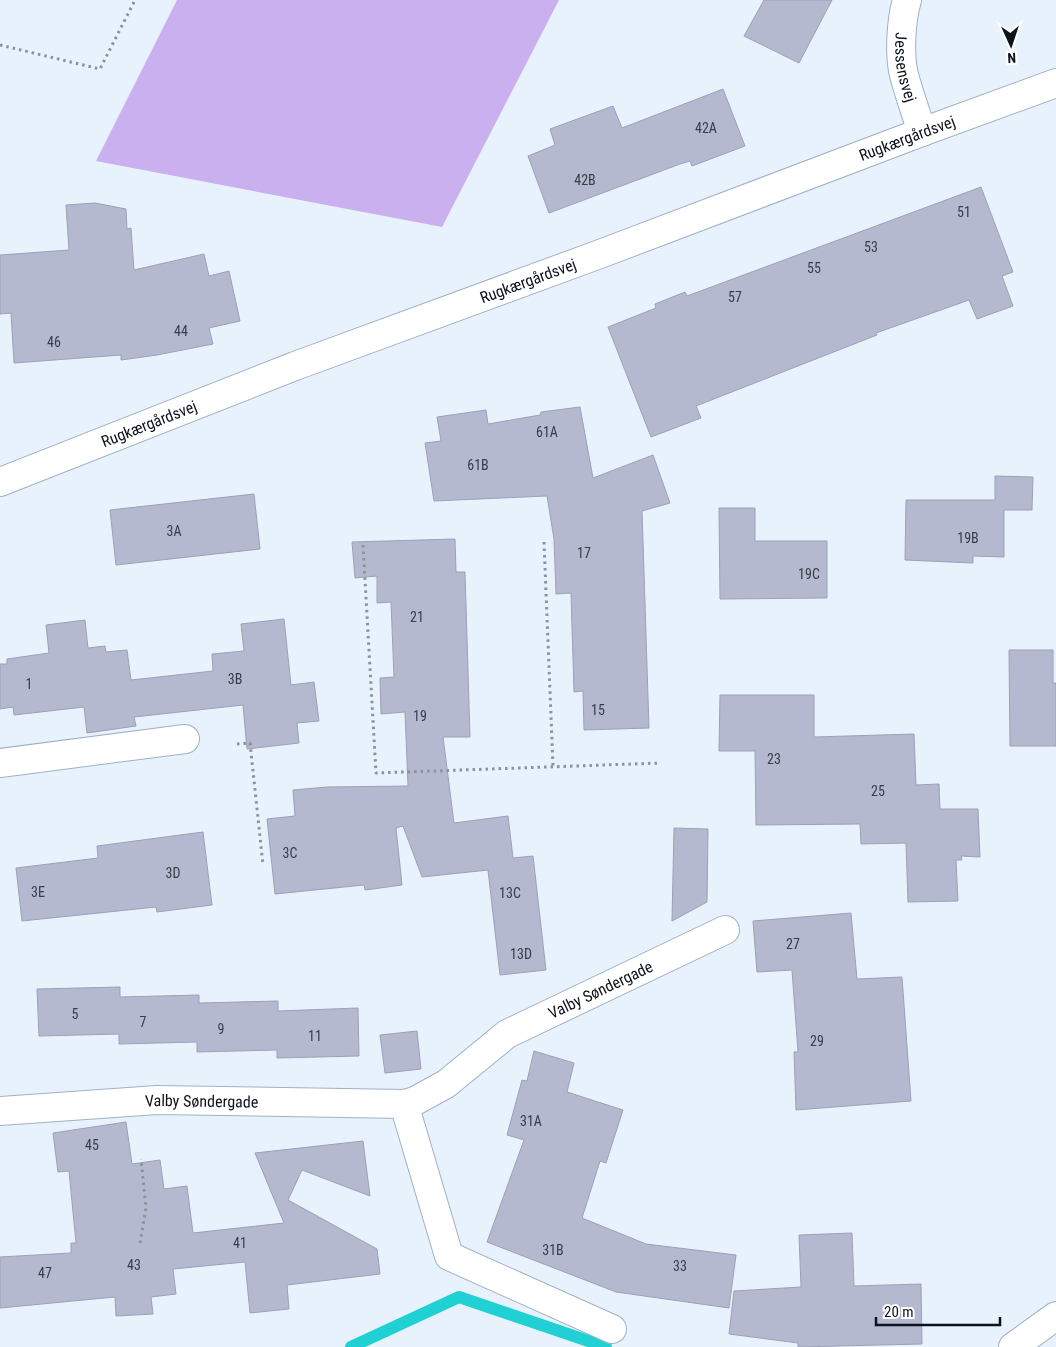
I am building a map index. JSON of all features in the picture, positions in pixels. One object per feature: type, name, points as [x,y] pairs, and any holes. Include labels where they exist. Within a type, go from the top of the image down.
[{"type":"street","name":"Jessensvej","points":[[907,0],[903,22],[903,73],[922,132]]},
{"type":"street","name":"Rugkærgårdsvej","points":[[0,482],[295,366],[600,254],[922,132],[1056,84]]},
{"type":"street","points":[[0,764],[185,739]]},
{"type":"street","name":"Valby Søndergade","points":[[0,1111],[157,1100],[404,1104],[415,1101],[446,1084],[508,1034],[725,930]]},
{"type":"street","points":[[404,1104],[449,1256],[612,1329]]},
{"type":"street","points":[[1013,1347],[1056,1316]]},
{"type":"path","points":[[0,45],[100,69],[135,0]]},
{"type":"path","points":[[544,542],[553,766]]},
{"type":"path","points":[[363,545],[376,773],[661,763]]},
{"type":"path","points":[[237,744],[250,743],[263,865]]},
{"type":"path","points":[[140,1243],[146,1208],[141,1159]]},
{"type":"shaded area","points":[[177,0],[559,0],[442,227],[96,161]]},
{"type":"building","points":[[764,0],[832,0],[799,63],[744,36]]},
{"type":"building","points":[[723,89],[745,146],[692,166],[690,161],[680,164],[549,213],[528,156],[555,145],[550,129],[613,106],[622,128]]},
{"type":"building","points":[[981,187],[1013,272],[1002,276],[1013,306],[977,319],[969,300],[876,333],[877,335],[696,406],[701,418],[651,437],[608,327],[656,308],[655,304],[685,292],[687,296]]},
{"type":"building","points":[[95,203],[126,209],[127,229],[131,228],[134,270],[204,254],[209,276],[229,271],[240,321],[209,328],[213,344],[157,355],[121,360],[121,355],[14,363],[11,313],[0,314],[0,255],[69,250],[66,205]]},
{"type":"building","points":[[580,407],[593,478],[653,455],[670,503],[642,511],[649,728],[584,730],[583,691],[574,692],[571,593],[556,594],[554,539],[547,496],[434,501],[425,443],[441,441],[437,417],[486,410],[488,424],[540,415],[541,412]]},
{"type":"building","points":[[995,476],[1033,477],[1032,510],[1004,510],[1004,557],[973,556],[973,563],[905,560],[906,500],[995,500]]},
{"type":"building","points":[[254,494],[260,549],[116,565],[110,510]]},
{"type":"building","points":[[719,508],[755,508],[755,541],[827,541],[827,598],[720,599]]},
{"type":"building","points":[[455,539],[456,572],[465,572],[470,737],[443,737],[454,823],[508,816],[513,858],[533,856],[546,970],[500,975],[488,870],[422,877],[403,826],[396,828],[402,885],[365,890],[364,885],[275,894],[267,819],[295,816],[293,790],[327,787],[408,786],[405,712],[381,714],[380,678],[394,677],[391,602],[377,603],[377,576],[355,578],[352,542]]},
{"type":"building","points":[[284,619],[291,685],[314,682],[319,721],[297,723],[299,743],[247,749],[243,705],[134,717],[136,726],[87,733],[84,707],[14,715],[13,707],[0,709],[0,664],[7,664],[7,659],[49,653],[46,625],[85,620],[88,648],[105,646],[106,652],[127,650],[131,680],[213,671],[212,654],[244,651],[241,624]]},
{"type":"building","points":[[1009,650],[1053,650],[1053,683],[1056,683],[1056,746],[1010,746]]},
{"type":"building","points":[[720,695],[814,695],[814,737],[914,734],[916,785],[939,784],[940,809],[978,809],[980,857],[961,856],[962,860],[956,860],[958,901],[908,902],[906,843],[861,844],[860,824],[756,825],[755,751],[719,751]]},
{"type":"building","points":[[674,828],[708,829],[707,902],[672,921]]},
{"type":"building","points":[[203,832],[212,905],[157,912],[156,907],[22,921],[16,868],[98,858],[97,846]]},
{"type":"building","points":[[851,913],[857,979],[902,977],[911,1101],[796,1110],[794,1052],[798,1052],[792,970],[757,972],[753,921]]},
{"type":"building","points":[[120,987],[120,997],[199,995],[199,1003],[278,1001],[278,1011],[358,1008],[359,1056],[277,1058],[277,1050],[197,1052],[197,1042],[119,1044],[119,1034],[39,1036],[37,989]]},
{"type":"building","points":[[417,1031],[421,1069],[385,1073],[380,1035]]},
{"type":"building","points":[[534,1051],[574,1063],[567,1092],[623,1110],[606,1163],[600,1161],[582,1218],[646,1244],[736,1255],[729,1308],[616,1292],[487,1242],[524,1140],[507,1135],[522,1080],[527,1081]]},
{"type":"building","points":[[126,1122],[132,1164],[160,1160],[164,1189],[187,1186],[193,1233],[284,1223],[255,1153],[363,1141],[370,1196],[302,1170],[288,1200],[377,1249],[380,1274],[287,1285],[289,1309],[250,1313],[245,1262],[173,1269],[176,1294],[151,1297],[153,1314],[116,1316],[115,1297],[0,1308],[0,1257],[71,1253],[71,1243],[76,1243],[69,1171],[58,1172],[53,1133]]},
{"type":"building","points":[[852,1233],[854,1286],[921,1284],[922,1344],[798,1347],[798,1343],[729,1334],[734,1291],[801,1287],[799,1235]]},
{"type":"waterway","points":[[351,1347],[459,1297],[606,1347]]}]
